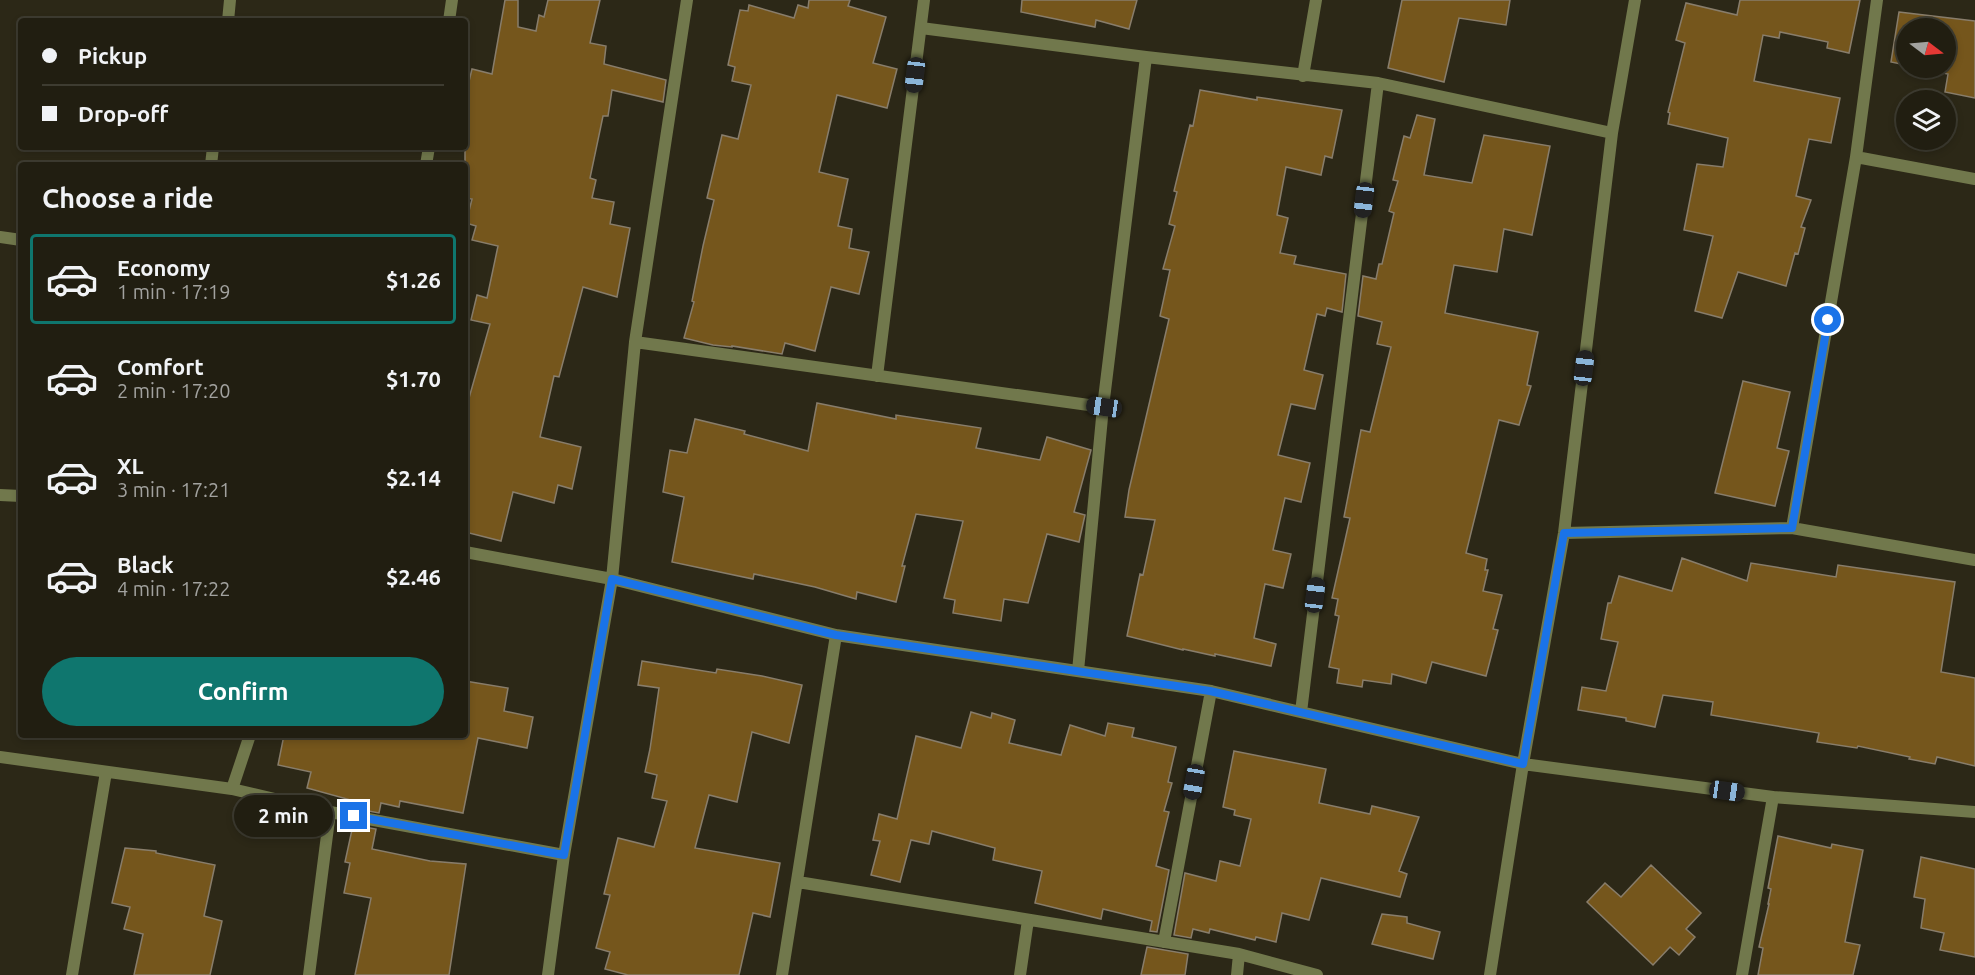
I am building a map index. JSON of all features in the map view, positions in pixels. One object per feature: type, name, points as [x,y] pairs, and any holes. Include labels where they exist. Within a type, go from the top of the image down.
[{"type":"street","points":[[228,18],[230,0]]},
{"type":"street","points":[[450,18],[453,0]]},
{"type":"street","points":[[548,975],[564,855],[612,579],[635,342],[687,0]]},
{"type":"street","points":[[877,376],[924,0]]},
{"type":"street","points":[[1303,76],[1316,0]]},
{"type":"street","points":[[1490,975],[1523,764],[1564,533],[1612,133],[1635,0]]},
{"type":"street","points":[[1792,528],[1856,157],[1878,0]]},
{"type":"street","points":[[921,28],[1303,76],[1378,83],[1612,133]]},
{"type":"street","points":[[1078,671],[1104,407],[1146,57]]},
{"type":"street","points":[[1301,712],[1378,83]]},
{"type":"street","points":[[1856,157],[1975,179]]},
{"type":"street","points":[[0,237],[18,240]]},
{"type":"street","points":[[635,342],[1104,407]]},
{"type":"street","points":[[0,495],[18,496]]},
{"type":"street","points":[[1564,533],[1792,528],[1975,560]]},
{"type":"street","points":[[468,553],[612,579],[836,635],[1210,691],[1523,764],[1773,797],[1975,812]]},
{"type":"street","points":[[782,975],[836,635]]},
{"type":"street","points":[[1164,942],[1210,691]]},
{"type":"street","points":[[232,789],[249,738]]},
{"type":"street","points":[[0,758],[232,789],[330,812],[564,855]]},
{"type":"street","points":[[72,975],[106,772]]},
{"type":"street","points":[[1742,975],[1773,797]]},
{"type":"street","points":[[309,975],[330,812]]},
{"type":"street","points":[[798,882],[1239,954],[1317,975]]},
{"type":"street","points":[[1020,975],[1028,920]]},
{"type":"street","points":[[1237,975],[1239,954]]},
{"type":"building","points":[[505,0],[518,0],[518,27],[536,31],[539,15],[544,17],[548,0],[600,0],[590,43],[606,46],[604,64],[666,80],[663,102],[612,90],[608,116],[603,116],[590,178],[596,180],[592,198],[614,202],[610,224],[630,228],[617,297],[583,287],[559,377],[554,376],[540,437],[581,447],[572,489],[558,485],[554,503],[513,492],[501,541],[468,533],[468,398],[490,324],[471,320],[477,295],[487,298],[498,246],[472,240],[476,226],[468,224],[472,199],[468,198],[468,162],[465,162],[465,150],[468,150],[468,86],[472,69],[492,74]]},
{"type":"building","points":[[809,0],[850,0],[848,6],[886,17],[873,63],[897,69],[887,108],[837,95],[819,172],[848,179],[838,226],[852,229],[849,248],[869,252],[859,294],[831,287],[815,351],[785,343],[782,354],[713,345],[684,338],[694,302],[692,301],[714,200],[707,198],[722,135],[738,139],[751,85],[732,81],[735,67],[728,65],[740,10],[748,11],[749,5],[794,18],[798,5],[808,8]]},
{"type":"building","points":[[1022,0],[1137,0],[1129,29],[1096,20],[1095,27],[1021,12]]},
{"type":"building","points":[[1402,0],[1510,0],[1506,25],[1459,18],[1444,82],[1388,68]]},
{"type":"building","points":[[1740,0],[1860,0],[1849,53],[1827,48],[1828,42],[1780,32],[1779,38],[1763,35],[1754,81],[1840,98],[1831,143],[1809,139],[1796,196],[1811,200],[1801,227],[1805,228],[1798,254],[1795,253],[1786,286],[1738,272],[1722,318],[1695,311],[1713,236],[1684,230],[1697,164],[1723,167],[1728,138],[1668,124],[1670,113],[1668,112],[1685,43],[1676,40],[1686,3],[1737,15]]},
{"type":"building","points":[[1899,12],[1950,18],[1898,18]]},
{"type":"building","points":[[1956,19],[1975,21],[1975,98],[1956,94],[1956,90],[1945,90],[1947,78],[1956,78]]},
{"type":"building","points":[[1896,31],[1896,63],[1891,62]]},
{"type":"building","points":[[1200,90],[1257,100],[1257,97],[1342,110],[1332,158],[1325,156],[1321,175],[1286,167],[1277,215],[1288,218],[1280,253],[1296,256],[1294,264],[1346,274],[1342,312],[1327,308],[1325,316],[1317,314],[1304,370],[1323,375],[1315,409],[1291,404],[1278,455],[1310,463],[1301,502],[1285,498],[1273,550],[1291,554],[1283,588],[1265,584],[1254,638],[1276,644],[1271,666],[1183,650],[1127,636],[1140,574],[1143,575],[1155,520],[1125,517],[1129,490],[1169,319],[1160,316],[1170,270],[1163,269],[1175,226],[1169,224],[1177,192],[1174,191],[1190,125],[1193,126]]},
{"type":"building","points":[[1417,115],[1435,119],[1424,175],[1472,183],[1484,135],[1550,146],[1532,235],[1504,229],[1497,272],[1454,265],[1445,313],[1538,332],[1527,385],[1531,386],[1519,425],[1499,420],[1466,553],[1487,559],[1485,570],[1488,570],[1483,591],[1502,595],[1493,629],[1498,630],[1486,676],[1432,662],[1426,683],[1392,674],[1391,684],[1363,680],[1362,687],[1337,683],[1339,669],[1329,667],[1339,616],[1335,615],[1338,599],[1332,598],[1350,518],[1344,517],[1361,430],[1370,432],[1391,347],[1377,344],[1382,322],[1358,316],[1363,276],[1376,279],[1379,264],[1382,264],[1394,213],[1389,211],[1398,181],[1393,180],[1404,136],[1410,138]]},
{"type":"building","points":[[1743,381],[1790,392],[1777,448],[1789,451],[1775,506],[1715,493]]},
{"type":"building","points":[[817,403],[896,419],[896,415],[981,428],[976,448],[1040,460],[1047,437],[1091,450],[1074,512],[1085,515],[1079,542],[1047,534],[1028,603],[1004,599],[1001,621],[953,613],[955,600],[944,598],[963,521],[916,514],[902,566],[905,566],[896,602],[857,592],[856,599],[815,587],[754,574],[753,579],[672,562],[684,497],[663,492],[670,450],[687,453],[695,419],[745,431],[744,434],[808,451]]},
{"type":"building","points":[[1682,558],[1747,581],[1751,563],[1836,577],[1838,565],[1955,582],[1941,672],[1975,678],[1975,766],[1937,757],[1935,764],[1858,746],[1857,748],[1817,742],[1819,733],[1711,715],[1713,702],[1663,695],[1655,727],[1626,721],[1626,718],[1578,710],[1582,687],[1606,691],[1618,642],[1601,639],[1608,603],[1611,603],[1619,576],[1672,591]]},
{"type":"building","points":[[642,661],[716,673],[717,669],[802,685],[789,743],[752,732],[737,802],[709,795],[695,848],[780,863],[770,917],[753,913],[739,975],[628,975],[605,969],[610,952],[596,948],[610,895],[604,894],[618,838],[654,847],[667,801],[652,798],[657,775],[645,772],[659,688],[638,685]]},
{"type":"building","points":[[468,681],[508,688],[504,711],[533,717],[527,748],[478,738],[463,813],[400,801],[399,807],[381,803],[379,813],[357,809],[358,802],[307,788],[311,772],[278,765],[283,738],[468,738]]},
{"type":"building","points":[[971,712],[991,718],[992,713],[1015,720],[1009,743],[1061,755],[1070,725],[1105,736],[1108,723],[1134,728],[1132,737],[1176,747],[1168,782],[1172,783],[1164,811],[1169,812],[1156,866],[1169,870],[1157,932],[1150,931],[1152,921],[1103,909],[1101,919],[1035,903],[1042,871],[993,860],[995,848],[932,831],[929,844],[911,840],[900,882],[871,875],[880,841],[873,840],[879,814],[897,819],[916,736],[961,748]]},
{"type":"building","points":[[1234,751],[1326,769],[1319,803],[1370,814],[1372,806],[1419,817],[1399,871],[1407,874],[1400,897],[1321,878],[1309,920],[1282,913],[1276,942],[1256,937],[1255,940],[1210,929],[1209,933],[1193,929],[1191,938],[1174,935],[1185,873],[1216,881],[1220,861],[1240,866],[1251,819],[1234,815],[1235,810],[1223,807]]},
{"type":"building","points":[[353,825],[376,829],[372,849],[430,861],[466,864],[449,975],[355,975],[371,898],[344,893],[350,863],[345,862]]},
{"type":"building","points":[[1778,836],[1831,848],[1832,844],[1863,850],[1845,942],[1860,945],[1853,975],[1758,975],[1763,948],[1759,947],[1769,904],[1771,889],[1768,888]]},
{"type":"building","points":[[125,848],[156,851],[156,853],[215,865],[204,916],[222,921],[210,975],[134,975],[143,934],[124,929],[130,907],[112,903]]},
{"type":"building","points":[[1921,857],[1975,869],[1975,957],[1940,950],[1944,933],[1921,928],[1925,899],[1914,897]]},
{"type":"building","points":[[1651,865],[1701,913],[1686,929],[1695,937],[1679,955],[1670,947],[1653,965],[1587,902],[1605,883],[1621,897]]},
{"type":"building","points":[[1382,914],[1407,917],[1407,923],[1440,932],[1433,959],[1372,944]]},
{"type":"building","points":[[1147,947],[1188,954],[1185,975],[1141,975]]},
{"type":"route","points":[[354,816],[564,855],[612,579],[836,635],[1210,691],[1523,764],[1564,533],[1792,528],[1828,320]]}]
